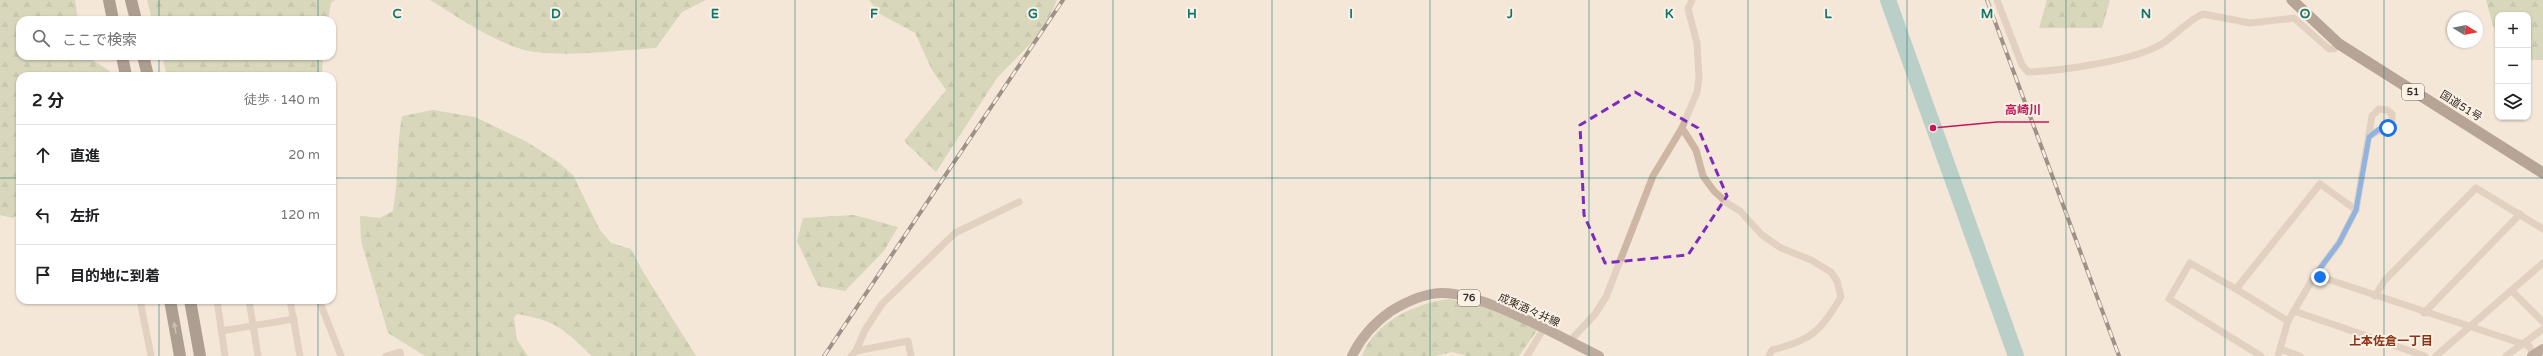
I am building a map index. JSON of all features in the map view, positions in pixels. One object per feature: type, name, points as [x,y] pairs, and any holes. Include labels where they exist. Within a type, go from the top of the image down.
[{"type":"highway","points":[[109,0],[113,16]]},
{"type":"highway","points":[[131,0],[135,16]]},
{"type":"highway","name":"国道51号","points":[[2292,0],[2339,44],[2543,173]]},
{"type":"highway","points":[[123,60],[125,72]]},
{"type":"highway","points":[[145,60],[147,72]]},
{"type":"highway","points":[[171,304],[180,356]]},
{"type":"highway","points":[[191,304],[200,356]]},
{"type":"main road","name":"成東酒々井線","points":[[1352,356],[1358,342],[1380,319],[1412,300],[1442,293],[1460,295],[1480,302],[1544,328],[1599,356]]},
{"type":"street","points":[[1569,342],[1594,314],[1606,297],[1653,176],[1682,128],[1697,92],[1697,43],[1688,9],[1692,0]]},
{"type":"street","points":[[1997,0],[2022,66],[2028,72],[2047,71],[2092,63],[2157,47],[2179,32],[2195,17],[2202,14],[2250,23],[2294,18],[2329,50],[2334,50],[2339,44]]},
{"type":"street","points":[[1682,128],[1696,150],[1703,176],[1714,191],[1727,203],[1740,211],[1762,235],[1780,248],[1812,260],[1830,272],[1838,281],[1841,297],[1822,328],[1805,340],[1772,350],[1769,356]]},
{"type":"street","points":[[2300,356],[2279,353],[2288,321],[2315,275],[2339,243],[2356,210],[2369,137]]},
{"type":"street","points":[[2236,290],[2320,184],[2356,210]]},
{"type":"street","points":[[2375,296],[2385,280],[2476,188],[2543,229]]},
{"type":"street","points":[[854,354],[865,330],[882,304],[955,233],[1019,202]]},
{"type":"street","points":[[2424,313],[2520,214]]},
{"type":"street","points":[[2261,356],[2168,299],[2190,263],[2288,321]]},
{"type":"street","points":[[2436,356],[2541,267]]},
{"type":"street","points":[[2315,275],[2469,328],[2523,344],[2536,353]]},
{"type":"street","points":[[2512,291],[2543,322]]},
{"type":"street","points":[[141,304],[151,356]]},
{"type":"street","points":[[218,304],[225,356]]},
{"type":"street","points":[[250,304],[258,356]]},
{"type":"street","points":[[291,304],[300,356]]},
{"type":"street","points":[[321,304],[341,356]]},
{"type":"street","points":[[2294,311],[2425,356]]},
{"type":"street","points":[[221,331],[294,319]]},
{"type":"street","points":[[1527,356],[1544,328]]},
{"type":"street","points":[[2506,356],[2543,328]]},
{"type":"street","points":[[854,354],[867,352],[908,340],[912,356]]},
{"type":"street","points":[[386,356],[400,352],[400,356]]},
{"type":"highlighted area","points":[[1635,92],[1698,128],[1727,196],[1688,255],[1605,263],[1584,215],[1580,125]]},
{"type":"green space","points":[[0,0],[75,0],[77,16],[16,16],[16,60],[92,60],[110,72],[16,72],[16,216],[12,218],[0,215]]},
{"type":"green space","points":[[147,0],[335,0],[331,3],[329,16],[151,16]]},
{"type":"green space","points":[[430,0],[706,0],[682,12],[656,48],[568,54],[534,52],[509,45],[474,27]]},
{"type":"green space","points":[[869,0],[1057,0],[1043,31],[997,78],[936,172],[904,141],[946,90],[932,70],[915,33],[880,14]]},
{"type":"green space","points":[[2047,0],[2110,0],[2102,28],[2039,28]]},
{"type":"green space","points":[[2486,0],[2543,0],[2543,60],[2531,60],[2531,12],[2495,12],[2495,28]]},
{"type":"green space","points":[[163,60],[323,60],[322,72],[166,72]]},
{"type":"green space","points":[[433,110],[475,117],[527,142],[557,161],[573,175],[600,230],[611,243],[631,249],[642,270],[696,356],[592,356],[574,339],[551,323],[517,314],[514,318],[517,340],[528,356],[425,356],[388,333],[361,241],[360,216],[380,218],[393,211],[402,116]]},
{"type":"green space","points":[[854,215],[898,227],[884,251],[845,291],[818,286],[797,241],[803,218]]},
{"type":"green space","points":[[1449,299],[1485,307],[1538,329],[1519,356],[1467,356],[1452,352],[1436,356],[1362,356],[1376,333],[1398,316],[1423,305]]},
{"type":"waterway","points":[[1888,0],[2016,356]]},
{"type":"railway","points":[[824,356],[1063,0]]},
{"type":"railway","points":[[1987,0],[2119,356]]},
{"type":"place","name":"高崎川","points":[[1933,128]]},
{"type":"district","name":"上本佐倉一丁目","points":[[2391,341]]},
{"type":"route","points":[[2320,277],[2315,275],[2339,243],[2356,210],[2362,188],[2369,137],[2379,129],[2386,130],[2388,128]]}]
